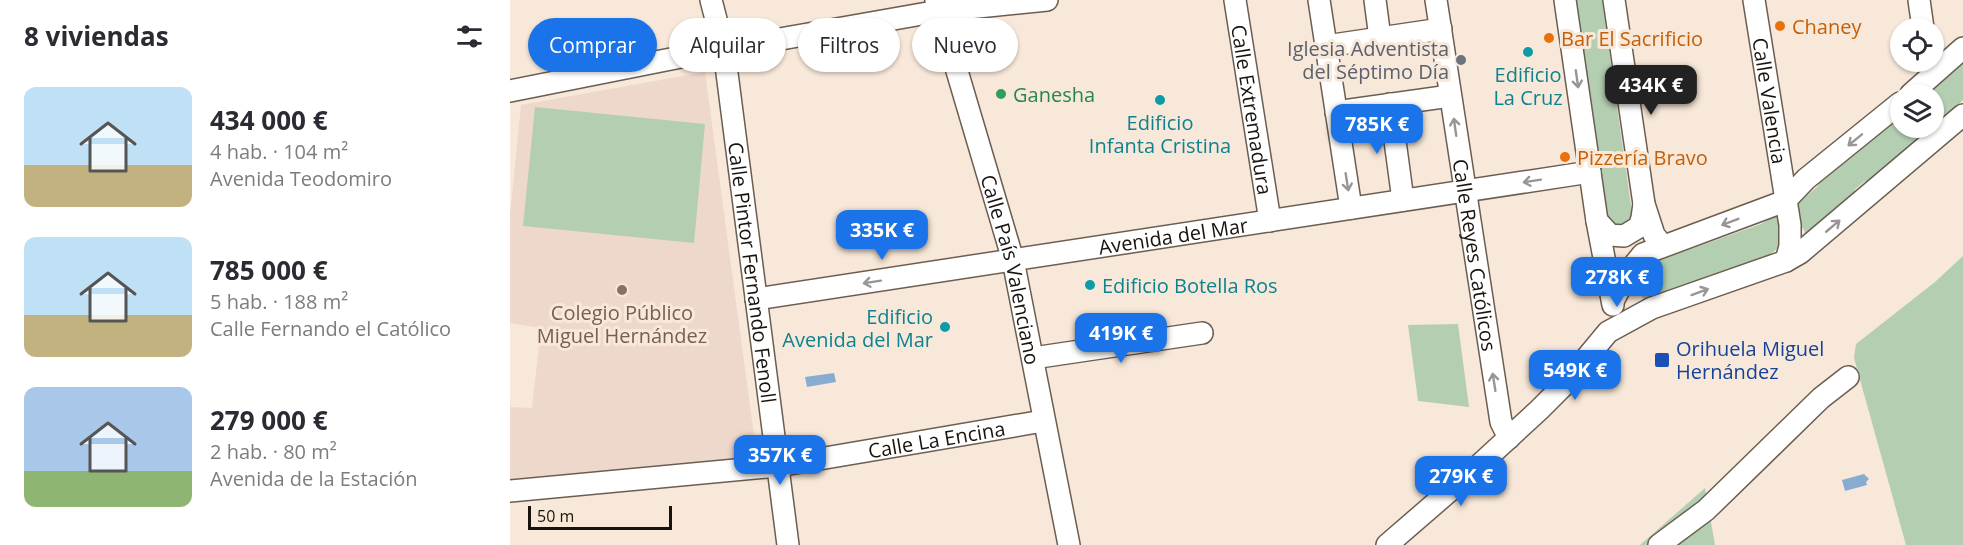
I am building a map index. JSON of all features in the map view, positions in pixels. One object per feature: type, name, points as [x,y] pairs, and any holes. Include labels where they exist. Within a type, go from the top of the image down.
[{"type":"street","name":"Calle Pintor Fernando Fenoll","points":[[711,0],[716,18]]},
{"type":"street","points":[[786,37],[938,5],[1047,0]]},
{"type":"street","name":"Calle Extremadura","points":[[1235,0],[1270,221]]},
{"type":"street","points":[[1318,0],[1351,208]]},
{"type":"street","points":[[1375,0],[1380,38]]},
{"type":"street","name":"Calle Reyes Católicos","points":[[1436,0],[1501,422],[1509,438]]},
{"type":"street","points":[[1565,0],[1597,221],[1613,301],[1612,319],[1608,332]]},
{"type":"street","points":[[1614,0],[1644,204],[1654,235],[1663,246]]},
{"type":"street","name":"Calle Valencia","points":[[1754,0],[1791,236],[1786,261]]},
{"type":"street","points":[[1919,0],[1922,18]]},
{"type":"street","name":"Calle País Valenciano","points":[[938,5],[1013,260],[1069,545]]},
{"type":"street","points":[[1326,46],[1441,29]]},
{"type":"street","points":[[1944,60],[1963,48]]},
{"type":"street","points":[[510,91],[669,61]]},
{"type":"street","name":"Calle Pintor Fernando Fenoll","points":[[727,72],[788,545]]},
{"type":"street","points":[[1336,112],[1450,96]]},
{"type":"street","points":[[1390,104],[1403,200]]},
{"type":"street","points":[[1613,301],[1641,255],[1785,201],[1806,179],[1890,111]]},
{"type":"street","points":[[1387,545],[1509,438],[1564,385],[1608,332],[1652,308],[1786,261],[1806,248],[1963,115]]},
{"type":"street","name":"Avenida del Mar","points":[[756,300],[1590,172]]},
{"type":"street","points":[[1597,221],[1610,235],[1638,227],[1644,204]]},
{"type":"street","points":[[1628,274],[1630,293],[1641,304],[1652,308]]},
{"type":"street","points":[[1033,358],[1202,333]]},
{"type":"street","points":[[1659,545],[1706,510],[1821,398],[1848,377]]},
{"type":"street","name":"Calle La Encina","points":[[510,491],[778,466],[1043,422]]},
{"type":"shaded area","name":"Colegio Público Miguel Hernández","points":[[705,72],[757,458],[510,479],[510,407],[532,408],[541,328],[510,323],[510,216],[521,105]]},
{"type":"green space","points":[[1574,0],[1602,0],[1632,213],[1629,223],[1620,228],[1611,226],[1604,217]]},
{"type":"green space","points":[[1963,58],[1963,100],[1944,117],[1944,84],[1933,84]]},
{"type":"green space","points":[[535,107],[705,124],[694,243],[523,226]]},
{"type":"green space","points":[[1890,119],[1890,138],[1919,138],[1867,183],[1865,181],[1854,190],[1857,194],[1806,235],[1803,228],[1768,256],[1651,314],[1629,271],[1761,224],[1802,200],[1817,187],[1826,173]]},
{"type":"green space","points":[[1963,256],[1963,545],[1906,545],[1854,358],[1856,344],[1935,282]]},
{"type":"green space","points":[[1458,324],[1469,407],[1418,401],[1408,325]]},
{"type":"green space","points":[[1705,488],[1715,545],[1640,545]]},
{"type":"water","points":[[834,373],[836,382],[807,387],[805,377]]},
{"type":"water","points":[[1864,474],[1869,479],[1866,482],[1867,485],[1845,491],[1842,480]]},
{"type":"place","name":"Chaney","points":[[1780,26]]},
{"type":"place","name":"Bar El Sacrificio","points":[[1549,38]]},
{"type":"place","name":"Edificio La Cruz","points":[[1528,52]]},
{"type":"place","name":"Iglesia Adventista del Séptimo Día","points":[[1461,60]]},
{"type":"place","name":"Ganesha","points":[[1001,94]]},
{"type":"place","name":"Edificio Infanta Cristina","points":[[1160,100]]},
{"type":"place","name":"Pizzería Bravo","points":[[1565,157]]},
{"type":"place","name":"Edificio Botella Ros","points":[[1090,285]]},
{"type":"place","name":"Colegio Público Miguel Hernández","points":[[622,290]]},
{"type":"place","name":"Edificio Avenida del Mar","points":[[945,327]]},
{"type":"place","name":"Orihuela Miguel Hernández","points":[[1662,360]]}]
